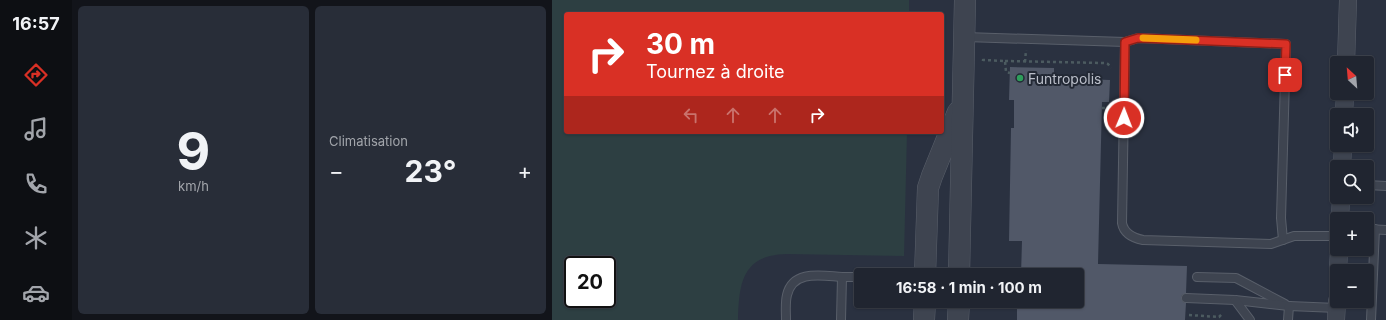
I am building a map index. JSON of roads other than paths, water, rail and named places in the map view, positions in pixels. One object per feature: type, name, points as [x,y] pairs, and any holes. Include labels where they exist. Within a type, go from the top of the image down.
[{"type":"street","points":[[960,268],[965,0]]},
{"type":"street","points":[[1346,56],[1348,0]]},
{"type":"street","points":[[926,268],[928,188],[962,103]]},
{"type":"street","points":[[924,320],[925,308]]},
{"type":"street","points":[[958,320],[959,308]]},
{"type":"lane","points":[[964,37],[1125,42],[1138,38],[1286,44],[1281,218],[1282,240]]},
{"type":"lane","points":[[1125,42],[1122,223],[1126,233],[1136,239],[1143,240],[1271,244],[1298,235],[1330,236]]},
{"type":"lane","points":[[1374,185],[1386,186]]},
{"type":"lane","points":[[1374,229],[1386,230]]},
{"type":"lane","points":[[1370,320],[1371,256]]},
{"type":"lane","points":[[786,320],[787,294],[795,281],[807,276],[854,277]]},
{"type":"lane","points":[[841,320],[842,277]]},
{"type":"lane","points":[[1197,277],[1236,278],[1289,306]]},
{"type":"lane","points":[[1186,298],[1235,300],[1337,310]]},
{"type":"lane","points":[[1235,300],[1250,320]]},
{"type":"lane","points":[[1288,320],[1289,306]]},
{"type":"place","name":"Funtropolis","points":[[1020,78]]}]
